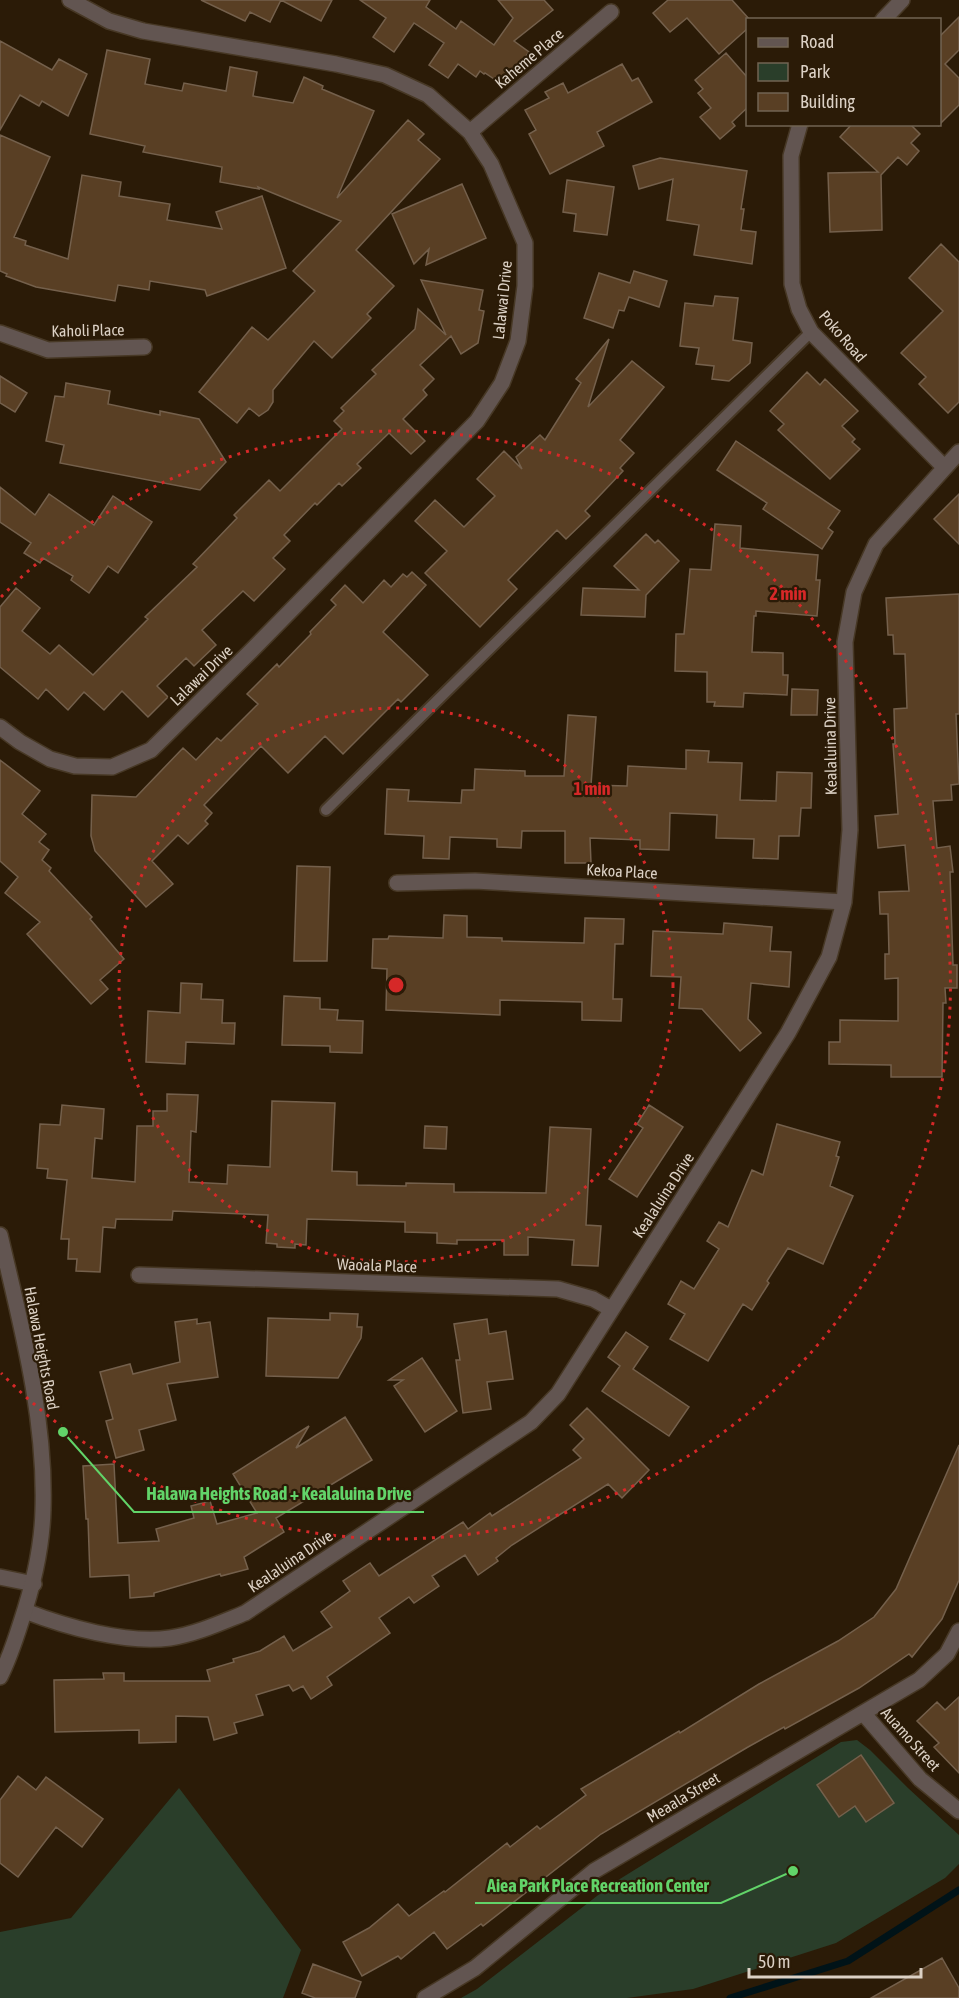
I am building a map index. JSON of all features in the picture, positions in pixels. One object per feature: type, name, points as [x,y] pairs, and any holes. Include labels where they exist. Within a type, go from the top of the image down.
[{"type":"street","name":"Lalawai Drive","points":[[0,728],[50,759],[75,766],[112,766],[151,750],[477,420],[502,383],[518,341],[525,286],[525,243],[491,164],[470,132],[428,95],[385,75],[336,64],[143,31],[109,21],[70,0]]},
{"type":"street","points":[[885,18],[902,0]]},
{"type":"street","name":"Kaheme Place","points":[[470,132],[611,12]]},
{"type":"street","name":"Poko Road","points":[[799,126],[791,156],[792,284],[799,309],[811,332],[944,467]]},
{"type":"street","name":"Kaholi Place","points":[[0,333],[48,350],[144,347]]},
{"type":"street","name":"Kealaluina Drive","points":[[25,1611],[54,1622],[117,1637],[168,1638],[209,1628],[244,1613],[531,1422],[558,1394],[788,1033],[829,957],[844,902],[850,830],[845,642],[854,592],[876,544],[959,452]]},
{"type":"street","name":"Kekoa Place","points":[[397,883],[475,881],[844,902]]},
{"type":"street","name":"Halawa Heights Road","points":[[0,1235],[32,1381],[41,1448],[44,1511],[34,1584],[9,1660],[0,1677]]},
{"type":"street","name":"Waoala Place","points":[[139,1275],[558,1289],[593,1299],[611,1309]]},
{"type":"street","points":[[0,1577],[34,1584]]},
{"type":"street","name":"Meaala Street","points":[[425,1998],[475,1968],[594,1871],[920,1680],[947,1654],[959,1631]]},
{"type":"street","name":"Auamo Street","points":[[864,1714],[920,1779],[959,1810]]},
{"type":"lane","points":[[326,810],[811,332]]},
{"type":"green space","points":[[857,1740],[959,1835],[959,1864],[945,1878],[836,1943],[693,1989],[627,1998],[461,1998],[477,1989],[615,1882],[841,1742]]},
{"type":"green space","points":[[179,1788],[301,1950],[283,1998],[0,1998],[0,1932],[71,1918]]},
{"type":"building","points":[[201,0],[281,0],[270,22],[250,12],[245,21]]},
{"type":"building","points":[[281,0],[332,0],[321,21]]},
{"type":"building","points":[[360,0],[430,0],[426,7],[456,29],[461,21],[494,45],[513,18],[498,0],[544,0],[553,10],[514,41],[529,52],[509,79],[506,74],[500,83],[480,71],[476,77],[458,64],[448,78],[429,65],[444,43],[414,23],[394,52],[373,37],[386,18]]},
{"type":"building","points":[[668,0],[732,0],[748,18],[746,18],[746,30],[719,54],[687,18],[670,32],[653,13]]},
{"type":"building","points":[[959,17],[959,50],[945,64],[959,78],[959,105],[941,123],[941,35]]},
{"type":"building","points":[[0,41],[52,70],[59,59],[87,74],[68,116],[42,101],[39,106],[20,95],[0,130]]},
{"type":"building","points":[[107,50],[150,59],[145,84],[182,91],[184,83],[226,91],[230,67],[257,72],[253,96],[293,103],[304,77],[323,86],[322,89],[374,111],[337,198],[408,120],[424,134],[418,140],[440,159],[356,250],[394,286],[367,314],[371,318],[332,358],[314,341],[273,390],[273,402],[268,410],[259,416],[249,408],[237,423],[199,392],[252,327],[268,340],[315,291],[293,271],[341,221],[258,187],[259,189],[220,182],[222,167],[143,152],[145,146],[90,134]]},
{"type":"building","points":[[726,53],[746,76],[746,109],[732,122],[735,126],[720,139],[700,117],[711,108],[698,93],[703,89],[695,80]]},
{"type":"building","points":[[622,64],[632,81],[638,78],[652,102],[597,132],[604,146],[550,174],[529,134],[536,130],[525,110],[549,98],[545,92],[563,83],[568,93]]},
{"type":"building","points":[[850,126],[912,126],[920,134],[911,143],[919,151],[907,165],[898,157],[881,175],[882,230],[830,232],[828,173],[878,172],[840,137]]},
{"type":"building","points":[[0,135],[50,157],[14,237],[26,241],[25,245],[68,259],[82,175],[121,182],[119,196],[170,204],[167,220],[222,229],[216,212],[262,196],[286,268],[207,296],[205,290],[150,281],[149,290],[118,285],[115,301],[36,287],[6,276],[7,274],[0,271]]},
{"type":"building","points":[[660,158],[747,171],[741,209],[744,209],[741,230],[756,232],[752,264],[694,255],[699,225],[667,220],[673,179],[639,189],[633,166]]},
{"type":"building","points":[[567,180],[614,187],[607,235],[574,231],[576,214],[563,212]]},
{"type":"building","points":[[462,184],[486,238],[426,265],[429,249],[414,264],[392,214]]},
{"type":"building","points":[[941,244],[959,262],[959,402],[948,413],[919,384],[926,377],[901,353],[943,311],[909,278]]},
{"type":"building","points":[[634,271],[667,281],[659,307],[629,297],[624,311],[619,310],[613,328],[584,318],[599,273],[630,283]]},
{"type":"building","points":[[421,280],[483,290],[479,310],[484,311],[478,343],[461,354],[451,336],[420,365],[434,379],[423,390],[427,395],[403,419],[425,441],[411,454],[389,433],[357,464],[361,468],[342,486],[339,483],[317,505],[315,503],[284,535],[290,541],[273,558],[285,569],[254,601],[243,591],[202,630],[216,645],[194,666],[186,658],[157,686],[168,697],[148,717],[122,691],[104,710],[84,692],[68,710],[46,689],[38,699],[0,667],[0,607],[16,588],[40,608],[22,631],[50,654],[59,645],[93,675],[148,619],[145,617],[197,567],[193,564],[237,518],[234,515],[269,480],[280,491],[342,429],[334,421],[344,411],[341,408],[376,374],[372,370],[415,329],[418,309],[446,335]]},
{"type":"building","points":[[715,296],[738,298],[733,340],[752,343],[750,363],[729,381],[712,379],[714,366],[696,364],[699,348],[680,346],[685,303],[713,306]]},
{"type":"building","points":[[609,339],[588,407],[632,361],[664,387],[620,440],[634,453],[620,468],[623,471],[585,511],[590,516],[566,539],[557,530],[508,580],[517,589],[480,627],[425,573],[447,551],[415,521],[435,500],[464,527],[495,496],[477,479],[504,451],[522,469],[516,457],[540,435],[545,440],[581,383],[576,379]]},
{"type":"building","points":[[807,372],[820,385],[825,379],[858,411],[842,426],[855,439],[852,442],[860,449],[830,479],[778,430],[784,424],[770,411]]},
{"type":"building","points":[[0,376],[27,393],[15,412],[0,403]]},
{"type":"building","points":[[66,383],[110,391],[108,404],[160,415],[160,411],[199,419],[226,462],[200,490],[60,463],[64,445],[46,441],[55,396],[64,397]]},
{"type":"building","points":[[736,441],[840,511],[828,528],[833,532],[822,549],[763,509],[767,503],[717,470]]},
{"type":"building","points":[[0,487],[35,515],[49,494],[94,525],[113,496],[152,522],[118,573],[108,566],[89,593],[71,580],[73,576],[43,558],[40,563],[24,553],[31,543],[0,522]]},
{"type":"building","points":[[959,494],[959,544],[934,519]]},
{"type":"building","points":[[715,524],[741,526],[740,548],[818,555],[816,580],[820,580],[817,616],[756,611],[756,616],[754,616],[752,652],[783,653],[783,675],[788,675],[787,695],[744,693],[743,707],[714,706],[715,702],[707,702],[707,672],[675,671],[676,634],[684,634],[690,569],[711,570]]},
{"type":"building","points":[[646,534],[655,543],[658,540],[679,561],[646,595],[645,617],[581,615],[583,588],[639,590],[614,566]]},
{"type":"building","points":[[412,572],[426,585],[383,632],[428,675],[401,702],[398,699],[343,754],[325,736],[288,773],[261,746],[204,805],[212,813],[205,821],[208,824],[188,844],[178,835],[152,861],[173,884],[146,907],[95,851],[91,836],[92,795],[136,797],[183,748],[196,760],[217,738],[221,741],[258,704],[247,694],[277,664],[279,667],[311,634],[310,632],[336,605],[331,600],[345,585],[363,603],[384,580],[391,587],[403,574],[407,577]]},
{"type":"building","points":[[959,594],[959,714],[956,714],[959,784],[951,785],[952,800],[933,801],[937,848],[950,846],[953,872],[950,872],[953,965],[957,965],[957,988],[945,988],[942,1077],[891,1077],[891,1065],[829,1064],[829,1042],[840,1042],[840,1020],[898,1021],[898,978],[885,979],[885,954],[889,954],[888,914],[880,914],[879,892],[909,891],[905,845],[878,848],[875,816],[898,814],[893,744],[895,744],[894,709],[907,708],[905,654],[894,654],[893,635],[888,635],[886,598]]},
{"type":"building","points":[[792,689],[818,690],[817,715],[791,715]]},
{"type":"building","points":[[568,715],[596,717],[591,785],[627,786],[628,766],[686,769],[686,750],[709,751],[708,762],[742,763],[740,800],[776,801],[777,772],[812,773],[811,808],[801,808],[799,836],[779,836],[778,859],[753,858],[754,839],[716,838],[717,815],[670,813],[669,850],[640,849],[640,840],[590,838],[591,863],[565,863],[565,831],[522,831],[521,848],[497,847],[497,839],[450,837],[449,859],[423,858],[424,836],[385,834],[387,789],[409,790],[408,801],[461,803],[462,790],[474,790],[475,769],[525,771],[525,776],[564,776]]},
{"type":"building","points":[[0,760],[40,791],[22,814],[46,834],[39,842],[49,850],[42,860],[51,868],[49,871],[92,917],[90,919],[124,959],[100,980],[108,989],[91,1004],[27,934],[40,922],[5,893],[18,877],[0,861]]},
{"type":"building","points":[[297,866],[330,867],[327,961],[294,961]]},
{"type":"building","points":[[444,915],[467,916],[467,937],[502,938],[502,941],[584,943],[585,918],[624,919],[623,944],[615,944],[613,999],[622,999],[621,1021],[582,1020],[582,1002],[500,1000],[500,1015],[386,1010],[387,969],[372,968],[373,939],[388,939],[389,936],[443,938]]},
{"type":"building","points":[[724,923],[772,927],[770,951],[791,952],[789,987],[751,983],[748,1019],[761,1033],[740,1051],[702,1009],[679,1008],[681,977],[651,976],[653,931],[723,934]]},
{"type":"building","points":[[181,983],[202,984],[201,999],[223,1000],[222,1023],[235,1023],[234,1044],[186,1042],[185,1064],[146,1062],[148,1011],[180,1013]]},
{"type":"building","points":[[284,996],[320,998],[320,1009],[338,1010],[337,1020],[363,1021],[362,1053],[330,1052],[330,1046],[282,1045]]},
{"type":"building","points":[[167,1094],[198,1095],[196,1132],[191,1131],[189,1182],[227,1184],[228,1165],[270,1167],[272,1101],[335,1103],[332,1171],[357,1172],[357,1185],[454,1184],[454,1192],[546,1193],[550,1127],[591,1129],[586,1225],[601,1226],[598,1266],[572,1265],[574,1240],[528,1237],[528,1255],[504,1255],[504,1240],[457,1240],[457,1244],[437,1243],[437,1233],[405,1232],[405,1222],[307,1219],[306,1245],[295,1244],[295,1248],[277,1247],[277,1244],[266,1243],[268,1215],[173,1211],[172,1220],[116,1219],[115,1228],[103,1227],[100,1272],[76,1271],[77,1259],[68,1259],[69,1239],[61,1239],[67,1180],[47,1178],[48,1169],[37,1168],[40,1124],[60,1125],[62,1105],[104,1109],[102,1139],[95,1138],[92,1178],[135,1182],[137,1126],[153,1126],[153,1111],[167,1111]]},
{"type":"building","points":[[649,1105],[683,1127],[637,1197],[609,1179],[643,1128],[637,1124]]},
{"type":"building","points":[[777,1124],[840,1142],[836,1156],[839,1157],[830,1186],[853,1196],[823,1264],[788,1248],[752,1310],[743,1304],[708,1361],[670,1339],[685,1314],[668,1304],[681,1281],[694,1289],[719,1249],[707,1241],[719,1222],[728,1227],[752,1170],[763,1175]]},
{"type":"building","points":[[425,1126],[447,1127],[446,1149],[424,1148]]},
{"type":"building","points":[[330,1313],[358,1314],[357,1327],[362,1327],[361,1338],[338,1378],[266,1376],[268,1318],[330,1320]]},
{"type":"building","points":[[197,1319],[197,1324],[210,1322],[218,1377],[167,1384],[176,1420],[139,1430],[144,1450],[116,1458],[106,1421],[113,1419],[100,1372],[130,1364],[133,1374],[180,1362],[175,1322]]},
{"type":"building","points":[[487,1319],[489,1334],[506,1331],[513,1379],[487,1382],[491,1409],[463,1413],[456,1360],[460,1360],[454,1324]]},
{"type":"building","points":[[626,1332],[648,1347],[633,1369],[689,1407],[669,1436],[602,1391],[620,1366],[608,1357]]},
{"type":"building","points":[[422,1358],[457,1411],[425,1432],[394,1386],[403,1380],[389,1380]]},
{"type":"building","points":[[587,1408],[649,1470],[622,1498],[608,1484],[512,1545],[496,1558],[498,1561],[478,1575],[465,1555],[432,1576],[439,1586],[414,1603],[409,1597],[379,1618],[390,1633],[327,1677],[332,1685],[311,1699],[303,1686],[293,1691],[289,1685],[256,1695],[263,1715],[234,1723],[237,1733],[214,1740],[208,1717],[176,1716],[176,1742],[139,1743],[139,1730],[55,1732],[54,1680],[104,1679],[103,1673],[124,1673],[124,1681],[210,1681],[207,1670],[260,1651],[284,1636],[293,1651],[332,1627],[321,1612],[350,1591],[343,1581],[370,1563],[379,1576],[463,1522],[468,1529],[490,1513],[492,1516],[581,1458],[573,1450],[584,1439],[570,1425]]},
{"type":"building","points":[[345,1417],[372,1460],[276,1518],[284,1532],[244,1557],[248,1569],[221,1576],[220,1574],[154,1593],[154,1596],[130,1598],[129,1575],[90,1577],[83,1466],[114,1464],[118,1543],[159,1541],[156,1529],[194,1518],[191,1506],[210,1501],[217,1524],[257,1513],[233,1474],[309,1426],[296,1448]]},
{"type":"building","points":[[959,1445],[959,1580],[942,1619],[912,1657],[909,1654],[859,1688],[748,1747],[601,1834],[483,1926],[481,1924],[447,1949],[434,1932],[401,1959],[398,1956],[362,1976],[343,1942],[369,1928],[398,1904],[409,1916],[445,1892],[507,1843],[510,1847],[537,1826],[540,1829],[586,1795],[581,1789],[679,1731],[680,1733],[759,1684],[838,1641],[874,1617],[896,1589]]},
{"type":"building","points":[[959,1697],[959,1773],[934,1747],[939,1743],[917,1721],[937,1702],[945,1710]]},
{"type":"building","points":[[861,1755],[894,1803],[866,1822],[855,1806],[839,1817],[817,1785]]},
{"type":"building","points":[[18,1776],[36,1790],[46,1777],[103,1819],[82,1847],[56,1827],[18,1877],[0,1863],[0,1800]]},
{"type":"building","points":[[942,1958],[959,1988],[959,1998],[871,1998]]},
{"type":"building","points":[[313,1964],[361,1982],[355,1998],[315,1998],[302,1993]]},
{"type":"waterway","points":[[730,1998],[848,1961],[959,1890]]},
{"type":"place","name":"Halawa Heights Road + Kealaluina Drive","points":[[63,1432]]},
{"type":"place","name":"Aiea Park Place Recreation Center","points":[[793,1871]]}]
